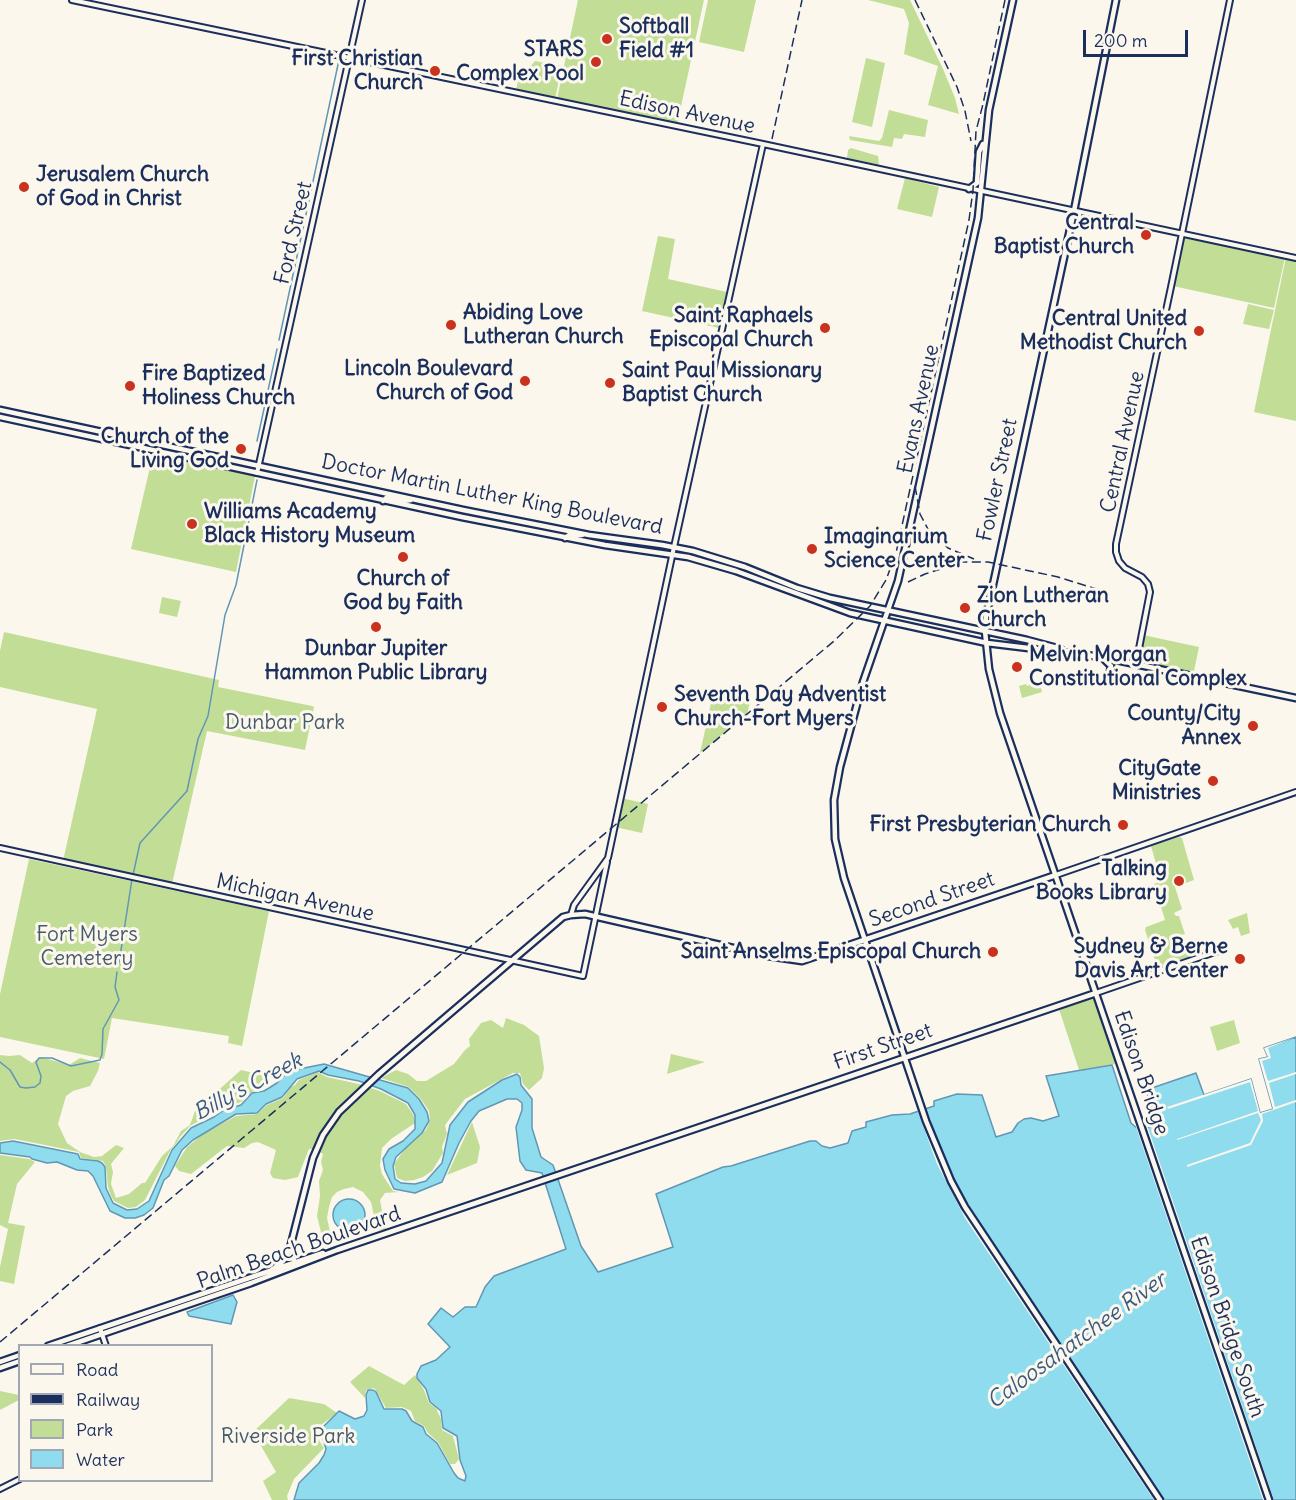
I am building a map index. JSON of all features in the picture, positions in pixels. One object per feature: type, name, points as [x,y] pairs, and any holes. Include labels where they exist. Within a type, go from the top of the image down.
[{"type":"main road","name":"Evans Avenue","points":[[905,1058],[840,866],[835,839],[835,793],[863,682],[898,581],[978,218],[984,141],[1013,0]]},
{"type":"main road","name":"Fowler Street","points":[[1096,993],[994,695],[986,631],[992,585],[1074,211],[1116,0]]},
{"type":"main road","points":[[969,189],[977,183],[979,152],[984,141]]},
{"type":"main road","name":"Doctor Martin Luther King Boulevard","points":[[0,410],[413,500],[584,534],[674,547],[745,567],[810,592],[1041,644]]},
{"type":"main road","name":"Doctor Martin Luther King Boulevard","points":[[0,417],[383,501],[565,538],[672,554],[720,566],[832,607],[885,621],[1002,645]]},
{"type":"main road","points":[[151,450],[159,444]]},
{"type":"main road","points":[[330,489],[339,484]]},
{"type":"main road","points":[[383,501],[386,498],[413,500]]},
{"type":"main road","points":[[534,531],[554,532],[559,529]]},
{"type":"main road","points":[[565,538],[569,535],[584,534]]},
{"type":"main road","points":[[1002,645],[1037,647],[1041,644],[1075,653]]},
{"type":"main road","points":[[1002,645],[1102,657],[1296,698]]},
{"type":"main road","points":[[1102,657],[1112,666],[1109,676]]},
{"type":"main road","name":"Second Street","points":[[571,915],[596,916],[795,961],[813,958],[865,941],[1056,875]]},
{"type":"main road","points":[[270,1271],[281,1263],[288,1252],[315,1150],[333,1120],[362,1089],[511,960],[558,920],[571,915]]},
{"type":"main road","name":"First Street","points":[[542,1181],[1096,993]]},
{"type":"main road","name":"Edison Bridge","points":[[1096,993],[1154,1164]]},
{"type":"main road","points":[[905,1058],[936,1149],[965,1207],[1160,1500]]},
{"type":"main road","name":"Edison Bridge South","points":[[1154,1164],[1269,1500]]},
{"type":"main road","name":"Palm Beach Boulevard","points":[[55,1344],[204,1299],[335,1251],[542,1181]]},
{"type":"main road","points":[[291,1244],[295,1265]]},
{"type":"main road","name":"Palm Beach Boulevard","points":[[72,1344],[213,1289],[295,1265]]},
{"type":"main road","points":[[204,1299],[213,1289]]},
{"type":"main road","points":[[0,1365],[18,1356]]},
{"type":"main road","points":[[0,1365],[18,1361]]},
{"type":"street","name":"Edison Avenue","points":[[72,0],[1296,258]]},
{"type":"street","name":"Ford Street","points":[[257,473],[362,0]]},
{"type":"street","name":"Central Avenue","points":[[1136,664],[1150,592],[1148,584],[1142,577],[1119,561],[1116,548],[1230,0]]},
{"type":"street","points":[[596,916],[672,554],[763,144]]},
{"type":"street","name":"Second Street","points":[[1056,875],[1296,792]]},
{"type":"street","name":"Michigan Avenue","points":[[0,848],[583,976],[596,916]]},
{"type":"street","points":[[571,915],[574,905],[608,858]]},
{"type":"street","name":"First Street","points":[[1096,993],[1218,951]]},
{"type":"street","points":[[101,1331],[104,1344]]},
{"type":"street","points":[[0,1489],[18,1480]]},
{"type":"green space","points":[[578,0],[704,0],[677,125],[557,99]]},
{"type":"green space","points":[[708,0],[756,0],[744,52],[699,42]]},
{"type":"green space","points":[[868,0],[910,0],[943,69],[959,114],[928,105],[938,66],[904,54],[909,23],[904,9]]},
{"type":"green space","points":[[866,58],[885,63],[872,127],[852,122]]},
{"type":"green space","points":[[535,61],[562,66],[555,99],[516,90],[518,81]]},
{"type":"green space","points":[[889,110],[928,120],[925,137],[904,134],[902,139],[894,138],[892,147],[850,140],[849,136],[879,141],[882,138]]},
{"type":"green space","points":[[851,148],[878,156],[879,165],[847,158],[848,150]]},
{"type":"green space","points":[[905,178],[939,187],[932,217],[897,209]]},
{"type":"green space","points":[[1183,235],[1285,257],[1274,308],[1173,286]]},
{"type":"green space","points":[[658,236],[675,239],[668,279],[727,292],[719,328],[642,311]]},
{"type":"green space","points":[[1286,257],[1296,259],[1296,421],[1254,412]]},
{"type":"green space","points":[[1248,304],[1274,310],[1269,329],[1243,324]]},
{"type":"green space","points":[[153,454],[255,476],[236,572],[131,549]]},
{"type":"green space","points":[[162,597],[181,601],[177,617],[159,613]]},
{"type":"green space","name":"Fort Myers Cemetery","points":[[4,632],[219,680],[218,687],[312,706],[314,707],[305,750],[207,731],[172,884],[63,861],[97,709],[0,687],[0,651]]},
{"type":"green space","points":[[1143,635],[1199,647],[1193,676],[1136,664]]},
{"type":"green space","points":[[1039,681],[1042,692],[1022,698],[1019,686],[1026,684],[1027,686]]},
{"type":"green space","points":[[713,694],[750,702],[747,714],[700,753]]},
{"type":"green space","points":[[621,798],[648,804],[642,833],[615,827]]},
{"type":"green space","points":[[1182,838],[1194,880],[1175,887],[1182,909],[1174,913],[1179,916],[1185,934],[1182,935],[1191,956],[1159,967],[1145,930],[1146,927],[1165,920],[1154,884],[1161,881],[1151,846]]},
{"type":"green space","name":"Fort Myers Cemetery","points":[[29,859],[269,911],[242,1046],[228,1043],[229,1036],[112,1018],[104,1059],[0,1037],[0,994]]},
{"type":"green space","points":[[1247,913],[1250,933],[1241,936],[1238,927],[1233,929],[1228,920]]},
{"type":"green space","points":[[1091,998],[1094,1000],[1116,1064],[1079,1070],[1059,1009]]},
{"type":"green space","points":[[506,1018],[524,1025],[539,1036],[544,1068],[542,1078],[529,1090],[523,1084],[520,1073],[513,1073],[465,1099],[445,1125],[447,1134],[442,1147],[443,1153],[432,1171],[414,1180],[405,1181],[397,1178],[394,1164],[404,1150],[426,1130],[430,1121],[429,1111],[409,1087],[381,1078],[396,1070],[408,1074],[417,1081],[426,1081],[454,1064],[470,1046],[469,1039],[481,1023],[491,1020],[503,1028]]},
{"type":"green space","points":[[1234,1020],[1240,1043],[1217,1051],[1210,1027]]},
{"type":"green space","points":[[671,1054],[705,1062],[667,1074]]},
{"type":"green space","points":[[0,1055],[20,1055],[32,1063],[41,1057],[69,1065],[80,1058],[100,1063],[90,1086],[73,1091],[66,1096],[58,1124],[67,1143],[80,1152],[94,1157],[102,1156],[116,1145],[124,1148],[111,1164],[113,1172],[111,1184],[116,1198],[129,1194],[145,1183],[162,1156],[173,1146],[181,1131],[190,1125],[195,1111],[241,1070],[262,1075],[266,1087],[252,1092],[241,1102],[223,1108],[190,1126],[171,1149],[145,1200],[136,1207],[128,1208],[114,1201],[111,1196],[103,1161],[81,1158],[79,1152],[40,1144],[14,1139],[0,1141]]},
{"type":"green space","points":[[318,1072],[327,1077],[363,1085],[331,1118],[314,1149],[309,1149],[298,1177],[285,1180],[273,1178],[270,1173],[276,1150],[258,1142],[244,1148],[227,1146],[191,1174],[179,1171],[175,1166],[187,1147],[203,1134],[236,1116],[257,1114],[267,1105],[283,1098],[299,1080]]},
{"type":"green space","points":[[367,1087],[406,1104],[414,1116],[415,1123],[382,1148],[380,1166],[382,1174],[393,1191],[399,1192],[385,1193],[380,1200],[388,1224],[385,1230],[377,1230],[371,1202],[363,1192],[353,1187],[337,1192],[332,1197],[327,1218],[332,1241],[330,1246],[324,1244],[317,1216],[323,1154],[317,1151],[340,1113]]},
{"type":"green space","points":[[472,1122],[480,1147],[477,1163],[447,1175]]},
{"type":"green space","points":[[0,1155],[35,1162],[17,1184],[8,1223],[25,1226],[14,1284],[0,1281],[0,1267],[8,1229],[0,1225]]},
{"type":"green space","points":[[369,1366],[404,1385],[415,1375],[429,1403],[436,1408],[441,1419],[442,1430],[453,1436],[459,1459],[455,1464],[450,1464],[438,1442],[424,1426],[415,1421],[411,1411],[402,1407],[386,1408],[374,1388],[366,1390],[365,1398],[350,1382]]},
{"type":"green space","points":[[0,1391],[18,1395],[18,1401],[0,1410]]},
{"type":"green space","name":"Riverside Park","points":[[289,1398],[324,1404],[337,1413],[321,1425],[315,1434],[324,1448],[294,1479],[287,1496],[288,1500],[272,1500],[263,1481],[276,1472],[253,1432]]},
{"type":"water","name":"Caloosahatchee River","points":[[1296,1037],[1296,1500],[294,1500],[299,1483],[324,1455],[326,1449],[321,1433],[323,1427],[339,1411],[355,1419],[364,1416],[367,1410],[368,1390],[376,1392],[384,1409],[406,1411],[412,1421],[423,1427],[426,1434],[437,1443],[458,1478],[465,1481],[466,1476],[460,1460],[457,1436],[443,1428],[441,1411],[430,1402],[426,1389],[417,1378],[421,1366],[436,1360],[450,1347],[428,1324],[441,1308],[453,1317],[465,1307],[476,1307],[485,1287],[494,1276],[566,1249],[542,1173],[526,1170],[520,1161],[516,1127],[522,1103],[517,1099],[507,1099],[479,1111],[459,1143],[442,1182],[415,1193],[394,1189],[385,1170],[383,1159],[389,1149],[403,1141],[415,1129],[415,1115],[408,1103],[359,1081],[319,1071],[297,1079],[282,1097],[266,1104],[257,1113],[236,1114],[193,1140],[182,1150],[169,1176],[164,1180],[153,1208],[135,1218],[125,1218],[110,1211],[93,1176],[88,1171],[77,1170],[57,1162],[47,1163],[30,1157],[0,1153],[0,1143],[13,1141],[78,1154],[80,1159],[98,1161],[105,1167],[106,1188],[113,1203],[127,1210],[137,1209],[149,1201],[172,1150],[191,1128],[224,1110],[241,1105],[252,1093],[264,1091],[277,1083],[289,1071],[324,1064],[408,1088],[419,1099],[427,1112],[429,1121],[422,1133],[396,1157],[393,1166],[395,1179],[401,1183],[415,1184],[426,1181],[442,1163],[450,1125],[468,1102],[502,1080],[517,1074],[521,1085],[532,1099],[532,1128],[541,1157],[553,1165],[581,1246],[598,1272],[673,1247],[656,1194],[723,1167],[810,1141],[816,1141],[830,1148],[848,1143],[852,1131],[866,1127],[866,1122],[892,1115],[910,1114],[934,1106],[934,1101],[957,1094],[982,1095],[996,1137],[1012,1132],[1024,1119],[1043,1121],[1059,1116],[1046,1076],[1112,1065],[1131,1123],[1138,1129],[1157,1124],[1146,1090],[1196,1073],[1204,1095],[1251,1079],[1260,1113],[1273,1109],[1259,1059],[1268,1057],[1264,1048]]},
{"type":"water","points":[[349,1199],[360,1204],[365,1215],[360,1226],[349,1231],[338,1226],[333,1215],[338,1204]]},
{"type":"water","points":[[233,1295],[237,1302],[231,1324],[189,1316],[187,1312]]},
{"type":"pier","points":[[1296,1037],[1268,1048],[1271,1058],[1262,1061],[1268,1081],[1296,1072],[1296,1074],[1269,1083],[1275,1107],[1296,1100],[1296,1102],[1262,1114],[1263,1121],[1251,1145],[1187,1167],[1187,1165],[1250,1143],[1261,1120],[1258,1113],[1177,1139],[1258,1111],[1250,1082],[1168,1109],[1167,1107],[1251,1079],[1260,1113],[1273,1109],[1259,1059],[1268,1057],[1264,1048]]},
{"type":"pier","points":[[925,1106],[957,1184],[975,1215],[1165,1500],[1154,1500],[965,1218],[937,1164],[917,1109]]},
{"type":"pier","points":[[1135,1124],[1147,1125],[1274,1500],[1263,1500]]},
{"type":"waterway","points":[[279,340],[339,60]]},
{"type":"waterway","points":[[257,441],[277,349]]},
{"type":"waterway","points":[[133,875],[140,843],[187,791],[198,739],[208,716],[225,615],[236,585],[257,480]]},
{"type":"waterway","points":[[119,963],[132,879]]},
{"type":"waterway","points":[[0,1062],[10,1070],[20,1087],[26,1088],[35,1087],[40,1083],[41,1076],[36,1062],[39,1058],[52,1058],[71,1066],[100,1060],[103,1029],[119,1000],[115,987],[117,972]]},
{"type":"railway","points":[[772,139],[802,0]]},
{"type":"railway","points":[[915,0],[957,87],[971,141]]},
{"type":"railway","points":[[0,1342],[834,641],[870,606],[886,580],[896,553],[969,220],[976,131],[1005,0]]},
{"type":"railway","points":[[915,486],[920,514],[930,533],[948,548],[974,559]]},
{"type":"railway","points":[[908,582],[962,562],[988,562],[1058,577],[1103,591]]},
{"type":"place","name":"Softball Field #1","points":[[607,39]]},
{"type":"place","name":"STARS Complex Pool","points":[[596,62]]},
{"type":"place","name":"First Christian Church","points":[[435,71]]},
{"type":"place","name":"Jerusalem Church of God in Christ","points":[[24,187]]},
{"type":"place","name":"Central Baptist Church","points":[[1146,235]]},
{"type":"place","name":"Abiding Love Lutheran Church","points":[[451,325]]},
{"type":"place","name":"Saint Raphaels Episcopal Church","points":[[825,328]]},
{"type":"place","name":"Central United Methodist Church","points":[[1199,331]]},
{"type":"place","name":"Lincoln Boulevard Church of God","points":[[525,381]]},
{"type":"place","name":"Saint Paul Missionary Baptist Church","points":[[610,383]]},
{"type":"place","name":"Fire Baptized Holiness Church","points":[[130,386]]},
{"type":"place","name":"Church of the Living God","points":[[241,449]]},
{"type":"place","name":"Williams Academy Black History Museum","points":[[192,524]]},
{"type":"place","name":"Imaginarium Science Center","points":[[812,549]]},
{"type":"place","name":"Church of God by Faith","points":[[403,557]]},
{"type":"place","name":"Zion Lutheran Church","points":[[965,608]]},
{"type":"place","name":"Dunbar Jupiter Hammon Public Library","points":[[376,627]]},
{"type":"place","name":"Melvin Morgan Constitutional Complex","points":[[1017,667]]},
{"type":"place","name":"Seventh Day Adventist Church-Fort Myers","points":[[662,707]]},
{"type":"place","name":"County/City Annex","points":[[1253,726]]},
{"type":"place","name":"CityGate Ministries","points":[[1213,781]]},
{"type":"place","name":"First Presbyterian Church","points":[[1123,825]]},
{"type":"place","name":"Talking Books Library","points":[[1179,881]]},
{"type":"place","name":"Saint Anselms Episcopal Church","points":[[993,952]]},
{"type":"place","name":"Sydney & Berne Davis Art Center","points":[[1240,959]]},
{"type":"park label","name":"Dunbar Park","points":[[285,723]]},
{"type":"water label","name":"Billy's Creek","points":[[248,1087]]}]
